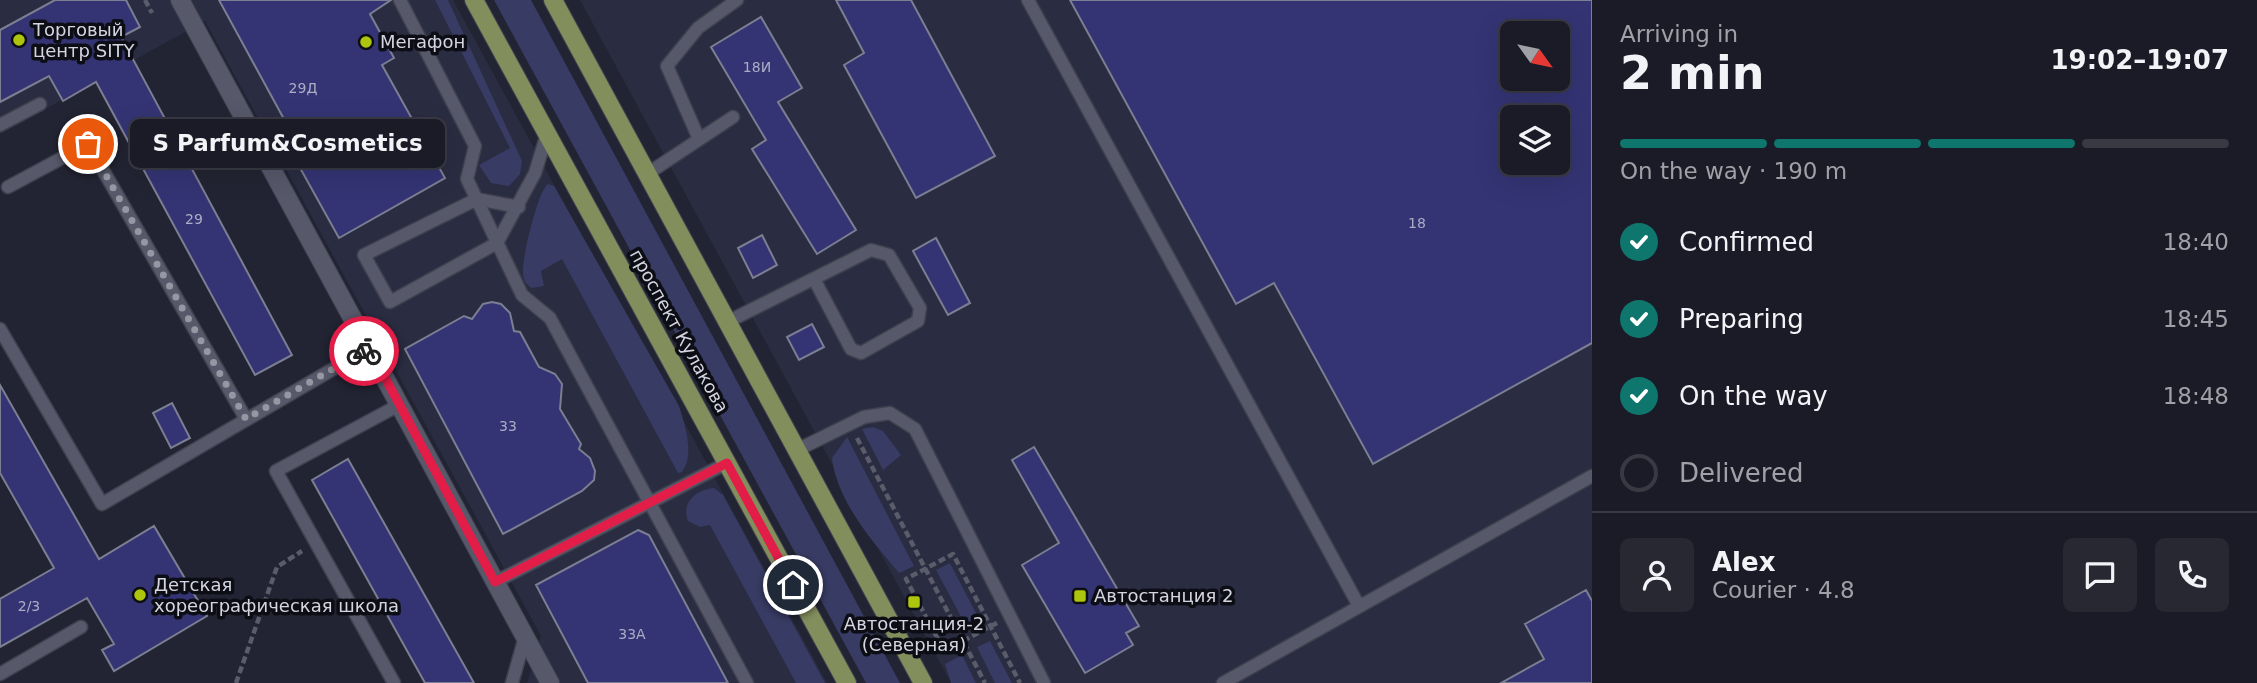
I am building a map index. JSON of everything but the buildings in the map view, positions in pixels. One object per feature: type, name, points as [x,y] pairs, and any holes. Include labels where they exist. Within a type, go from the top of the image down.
[{"type":"main road","name":"проспект Кулакова","points":[[474,0],[847,683]]},
{"type":"main road","points":[[555,1],[923,683]]},
{"type":"street","points":[[180,0],[550,683]]},
{"type":"lane","points":[[400,0],[475,146],[467,179],[522,295],[550,318],[747,683]]},
{"type":"lane","points":[[699,139],[667,66],[698,27],[737,0]]},
{"type":"lane","points":[[1028,0],[1359,607]]},
{"type":"lane","points":[[0,125],[40,104]]},
{"type":"lane","points":[[647,174],[733,117]]},
{"type":"lane","points":[[519,207],[477,199],[364,255],[390,302],[497,243],[519,207],[535,173],[547,134]]},
{"type":"lane","points":[[8,187],[88,144],[246,419]]},
{"type":"lane","points":[[727,322],[872,250],[890,255],[920,308],[918,321],[861,353],[851,349],[814,279]]},
{"type":"lane","points":[[0,329],[103,503],[369,348]]},
{"type":"lane","points":[[394,683],[276,471],[399,405]]},
{"type":"lane","points":[[797,450],[864,417],[890,413],[915,429],[1044,683]]},
{"type":"lane","points":[[495,582],[727,463]]},
{"type":"lane","points":[[1223,683],[1592,476]]},
{"type":"lane","points":[[0,674],[81,627]]},
{"type":"lane","points":[[512,683],[525,637]]},
{"type":"path","points":[[145,0],[152,13]]},
{"type":"path","points":[[855,434],[985,683]]},
{"type":"path","points":[[236,683],[277,567],[316,542]]},
{"type":"path","points":[[1009,617],[990,626],[944,651],[906,579],[953,554],[990,626],[1020,683]]},
{"type":"shaded area","points":[[0,0],[453,0],[827,683],[527,683],[541,636],[205,21],[0,134]]},
{"type":"shaded area","points":[[435,0],[448,0],[522,161],[520,174],[509,186],[491,183],[479,165],[510,148]]},
{"type":"shaded area","points":[[494,0],[531,0],[900,683],[866,683]]},
{"type":"shaded area","points":[[580,0],[1592,0],[1592,683],[951,683]]},
{"type":"shaded area","points":[[548,184],[554,186],[679,406],[688,449],[686,465],[682,472],[678,473],[562,259],[541,271],[544,286],[531,288],[525,280],[523,267],[531,226]]},
{"type":"shaded area","points":[[873,427],[883,431],[901,455],[883,470],[862,429]]},
{"type":"shaded area","points":[[847,437],[914,566],[899,573],[857,520],[841,490],[832,458]]},
{"type":"shaded area","points":[[714,488],[723,495],[825,683],[796,683],[710,525],[700,527],[688,521],[688,503],[701,491]]},
{"type":"shaded area","points":[[950,563],[979,619],[966,626],[936,570]]},
{"type":"shaded area","points":[[990,641],[1012,683],[995,683],[977,647]]},
{"type":"shaded area","points":[[962,655],[976,683],[951,683],[945,664]]},
{"type":"way so far","points":[[88,144],[246,419],[364,351]]},
{"type":"place","name":"Торговый центр SITY","points":[[19,40]]},
{"type":"place","name":"Мегафон","points":[[366,42]]},
{"type":"place","name":"S Parfum&Cosmetics","points":[[88,144]]},
{"type":"place","name":"Детская хореографическая школа","points":[[140,595]]},
{"type":"place","name":"Автостанция 2","points":[[1080,596]]},
{"type":"place","name":"Автостанция-2 (Северная)","points":[[914,602]]},
{"type":"route","points":[[364,351],[369,348],[495,582],[727,463],[793,585]]}]
